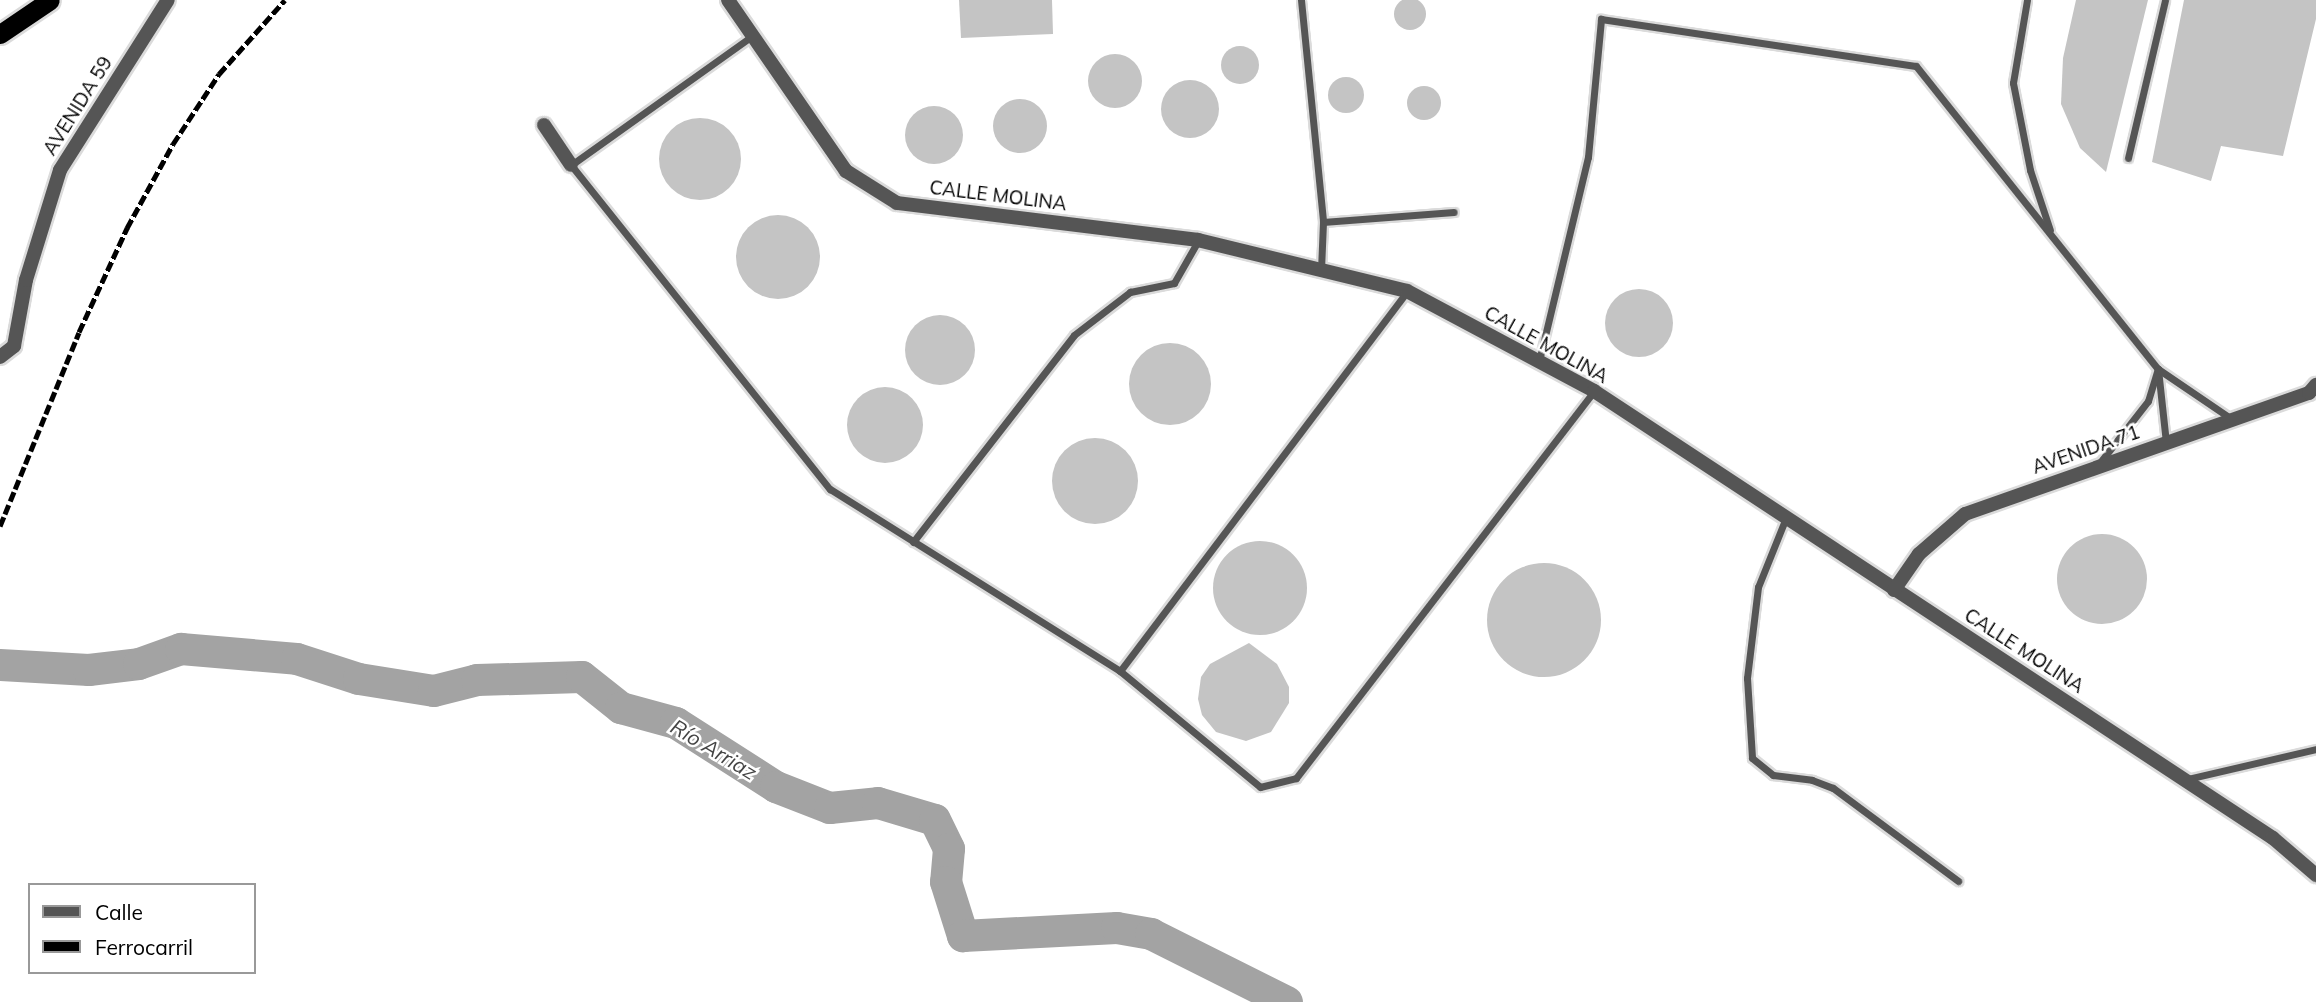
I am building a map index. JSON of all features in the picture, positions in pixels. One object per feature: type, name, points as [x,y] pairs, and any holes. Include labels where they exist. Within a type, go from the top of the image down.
[{"type":"highway","points":[[0,34],[50,0]]},
{"type":"street","name":"AVENIDA 59","points":[[0,357],[14,346],[26,280],[60,170],[169,0]]},
{"type":"street","name":"CALLE MOLINA","points":[[728,0],[846,171],[897,203],[1198,240],[1407,291],[1594,391],[1785,520],[2273,838],[2316,875]]},
{"type":"street","points":[[544,125],[571,166]]},
{"type":"street","name":"AVENIDA 71","points":[[1894,590],[1919,554],[1965,514],[2309,393],[2316,385]]},
{"type":"lane","points":[[1301,0],[1323,222],[1321,270]]},
{"type":"lane","points":[[2027,0],[2012,83],[2031,170],[2052,238]]},
{"type":"lane","points":[[2128,158],[2165,0]]},
{"type":"lane","points":[[1539,362],[1588,157],[1601,19],[1916,66],[2158,369],[2233,420]]},
{"type":"lane","points":[[752,36],[571,166],[830,489],[1120,671],[1260,787],[1296,778],[1594,391]]},
{"type":"lane","points":[[1323,222],[1454,212]]},
{"type":"lane","points":[[913,542],[1074,335],[1130,292],[1174,283],[1198,240]]},
{"type":"lane","points":[[1120,671],[1407,291]]},
{"type":"lane","points":[[2158,369],[2166,443]]},
{"type":"lane","points":[[2097,466],[2128,432],[2148,401],[2158,369]]},
{"type":"lane","points":[[1785,520],[1758,587],[1747,678],[1752,758],[1773,775],[1812,779],[1833,788],[1958,881]]},
{"type":"lane","points":[[2186,780],[2316,749]]},
{"type":"building","points":[[1416,-1],[1422,2],[1425,8],[1422,26],[1410,30],[1398,26],[1394,14],[1398,2]]},
{"type":"building","points":[[959,0],[1052,0],[1053,34],[961,38]]},
{"type":"building","points":[[2076,0],[2148,0],[2106,172],[2080,148],[2061,104],[2063,58]]},
{"type":"building","points":[[2184,0],[2316,0],[2316,19],[2283,156],[2221,146],[2211,181],[2152,162]]},
{"type":"building","points":[[1240,46],[1254,51],[1259,65],[1254,79],[1240,84],[1226,79],[1221,65],[1226,51]]},
{"type":"building","points":[[1115,54],[1134,62],[1142,81],[1134,100],[1115,108],[1096,100],[1088,81],[1096,62]]},
{"type":"building","points":[[1346,77],[1358,83],[1364,95],[1358,107],[1346,113],[1334,107],[1328,95],[1334,83]]},
{"type":"building","points":[[1190,80],[1206,85],[1214,93],[1219,109],[1214,125],[1206,133],[1190,138],[1174,133],[1166,125],[1161,109],[1166,93],[1174,85]]},
{"type":"building","points":[[1424,86],[1436,91],[1441,103],[1436,115],[1424,120],[1412,115],[1407,103],[1412,91]]},
{"type":"building","points":[[1020,99],[1039,107],[1047,126],[1039,145],[1020,153],[1001,145],[993,126],[1001,107]]},
{"type":"building","points":[[934,106],[950,111],[958,119],[963,135],[958,151],[950,159],[934,164],[918,159],[910,151],[905,135],[910,119],[918,111]]},
{"type":"building","points":[[700,118],[716,121],[729,130],[738,143],[741,159],[738,175],[729,188],[716,197],[700,200],[684,197],[671,188],[662,175],[659,159],[662,143],[671,130],[684,121]]},
{"type":"building","points":[[778,215],[794,218],[808,227],[817,241],[820,257],[817,273],[808,287],[794,296],[778,299],[762,296],[748,287],[739,273],[736,257],[739,241],[748,227],[762,218]]},
{"type":"building","points":[[1632,289],[1646,289],[1658,294],[1668,304],[1673,323],[1668,342],[1658,352],[1646,357],[1632,357],[1620,352],[1610,342],[1605,330],[1605,316],[1610,304],[1620,294]]},
{"type":"building","points":[[940,315],[965,325],[975,350],[965,375],[940,385],[915,375],[905,350],[915,325]]},
{"type":"building","points":[[1170,343],[1186,346],[1199,355],[1208,368],[1211,384],[1208,400],[1199,413],[1186,422],[1170,425],[1154,422],[1141,413],[1132,400],[1129,384],[1132,368],[1141,355],[1154,346]]},
{"type":"building","points":[[885,387],[899,390],[912,398],[920,411],[923,425],[920,439],[912,452],[899,460],[885,463],[871,460],[858,452],[850,439],[847,425],[850,411],[858,398],[871,390]]},
{"type":"building","points":[[1095,438],[1111,442],[1125,451],[1134,465],[1138,481],[1134,497],[1125,511],[1111,520],[1095,524],[1079,520],[1065,511],[1056,497],[1052,481],[1056,465],[1065,451],[1079,442]]},
{"type":"building","points":[[2102,534],[2119,537],[2134,547],[2144,562],[2147,579],[2144,596],[2134,611],[2119,621],[2102,624],[2085,621],[2070,611],[2060,596],[2057,579],[2060,562],[2070,547],[2085,537]]},
{"type":"building","points":[[1260,541],[1278,544],[1293,555],[1304,570],[1307,588],[1304,606],[1293,621],[1278,632],[1260,635],[1242,632],[1227,621],[1216,606],[1213,588],[1216,570],[1227,555],[1242,544]]},
{"type":"building","points":[[1544,563],[1566,568],[1584,580],[1596,598],[1601,620],[1596,642],[1584,660],[1566,672],[1544,677],[1522,672],[1504,660],[1492,642],[1487,620],[1492,598],[1504,580],[1522,568]]},
{"type":"building","points":[[1249,643],[1277,664],[1289,687],[1289,703],[1271,732],[1246,741],[1216,732],[1202,715],[1198,699],[1201,677],[1210,664]]},
{"type":"waterway","name":"Río Arriaz","points":[[0,665],[89,670],[139,664],[181,649],[297,659],[359,679],[434,691],[477,680],[582,677],[621,708],[676,723],[776,787],[830,808],[878,803],[935,820],[949,849],[946,882],[963,936],[1117,928],[1151,934],[1287,1002]]},
{"type":"railway","points":[[0,526],[79,332],[127,228],[173,144],[219,74],[285,0]]}]
